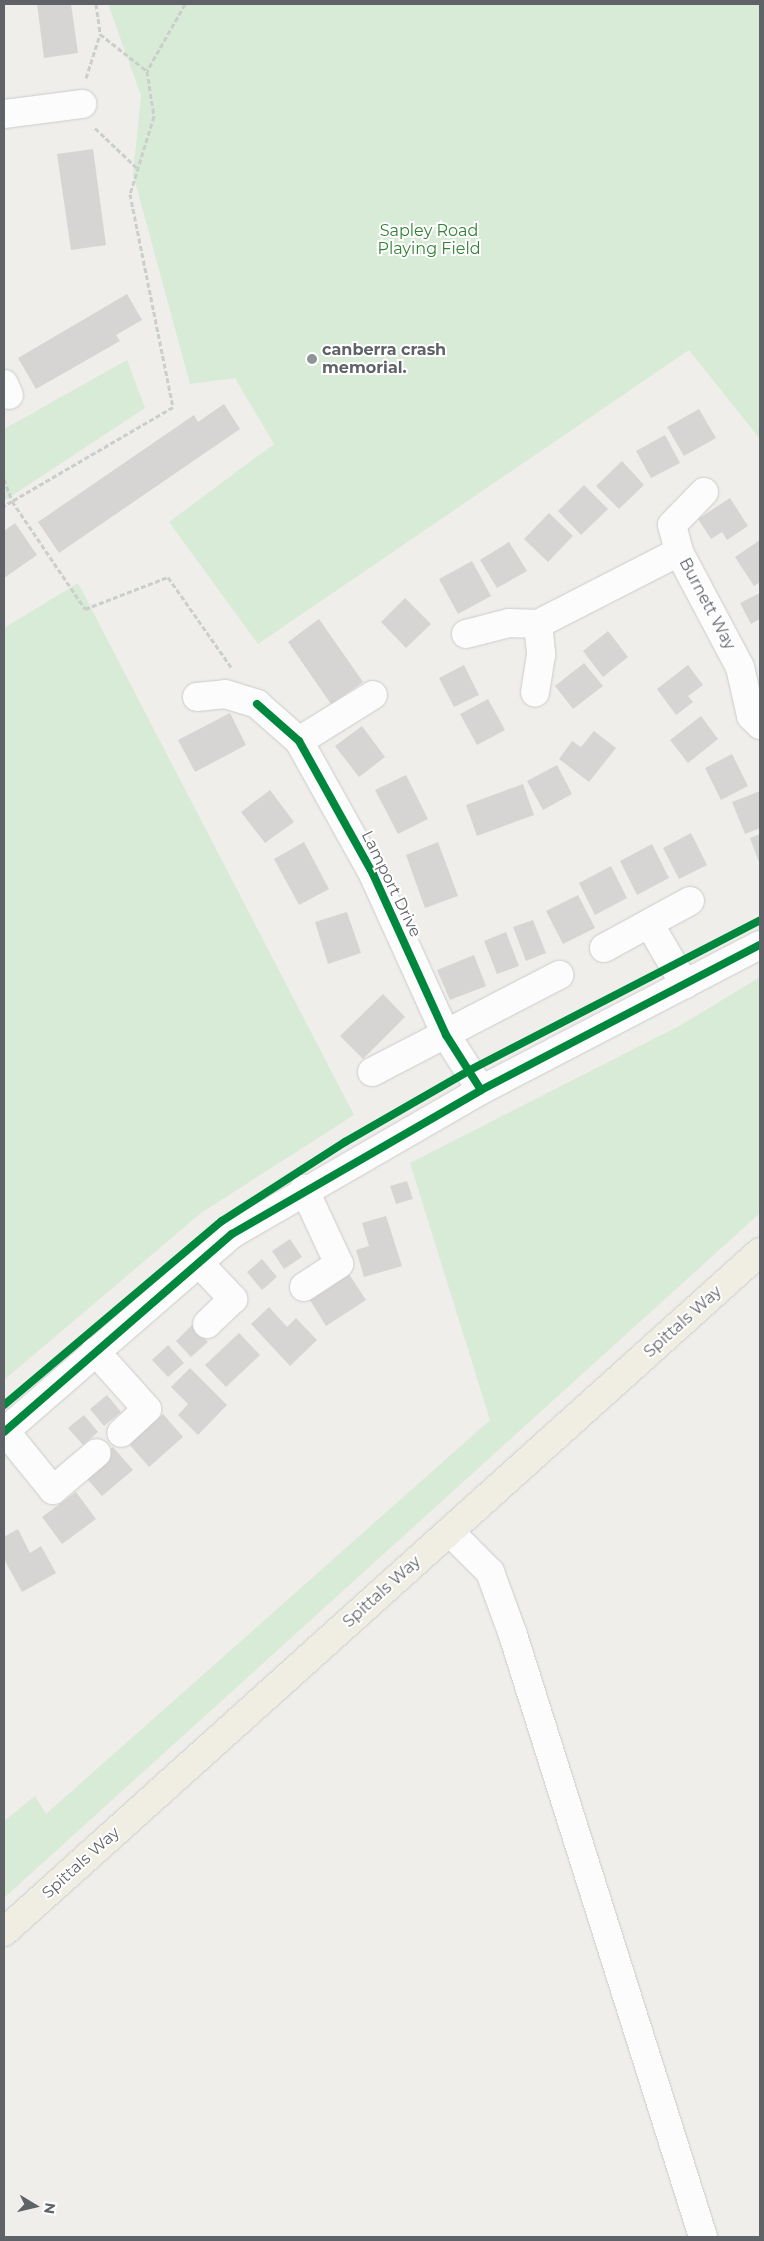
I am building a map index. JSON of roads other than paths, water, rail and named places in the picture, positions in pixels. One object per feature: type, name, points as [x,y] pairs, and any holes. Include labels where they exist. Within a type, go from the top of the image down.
[{"type":"highway","name":"Spittals Way","points":[[4,1932],[760,1252]]},
{"type":"street","points":[[4,114],[82,104]]},
{"type":"street","name":"Burnett Way","points":[[704,492],[672,525],[679,552],[740,667],[751,716],[760,725]]},
{"type":"street","points":[[466,634],[509,623],[538,624],[679,552]]},
{"type":"street","points":[[535,693],[541,655],[538,624]]},
{"type":"street","name":"Lamport Drive","points":[[197,697],[225,694],[257,704],[299,740],[373,874],[446,1034],[481,1090]]},
{"type":"street","points":[[299,740],[373,695]]},
{"type":"street","points":[[604,948],[650,925],[690,901]]},
{"type":"street","points":[[650,925],[684,985]]},
{"type":"street","points":[[97,1453],[53,1490],[4,1432],[232,1234],[304,1189],[481,1090],[760,945]]},
{"type":"street","points":[[372,1072],[559,975]]},
{"type":"street","points":[[304,1189],[339,1264],[304,1287]]},
{"type":"street","points":[[198,1263],[233,1299],[207,1324]]},
{"type":"street","points":[[96,1351],[147,1409],[122,1433]]},
{"type":"street","points":[[450,1532],[490,1572],[513,1635],[703,2237]]},
{"type":"place","name":"canberra crash memorial.","points":[[312,359]]},
{"type":"park label","name":"Sapley Road Playing Field","points":[[429,240]]}]
